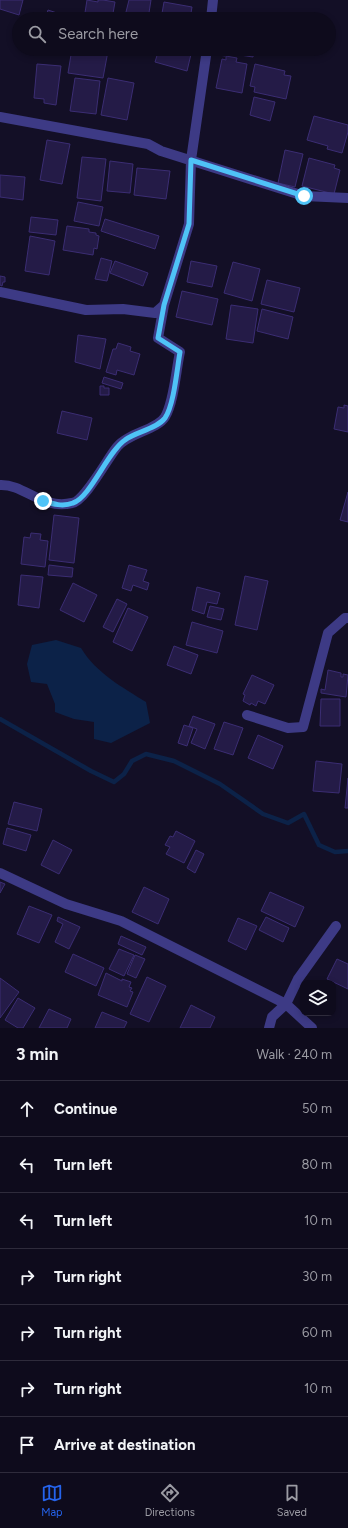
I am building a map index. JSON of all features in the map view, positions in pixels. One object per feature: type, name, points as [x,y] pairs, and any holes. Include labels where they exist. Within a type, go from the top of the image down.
[{"type":"street","points":[[212,12],[213,0]]},
{"type":"street","points":[[0,485],[17,488],[43,501],[57,505],[74,503],[86,492],[121,443],[164,419],[170,406],[180,352],[158,338],[164,305],[189,224],[191,160],[205,56]]},
{"type":"street","points":[[0,116],[148,144],[162,151],[304,196],[348,198]]},
{"type":"street","points":[[0,292],[86,310],[123,309],[155,313],[164,305]]},
{"type":"street","points":[[247,715],[288,728],[303,727],[328,633],[345,618],[348,618]]},
{"type":"street","points":[[0,873],[66,904],[121,921],[286,1004],[312,1028]]},
{"type":"street","points":[[269,1028],[272,1017],[286,1004],[298,979],[336,926]]},
{"type":"water","points":[[56,640],[81,648],[94,665],[110,679],[146,702],[150,723],[111,743],[94,739],[94,722],[74,719],[55,712],[55,704],[47,684],[31,682],[27,664],[32,645]]},
{"type":"building","points":[[0,0],[23,0],[20,12],[12,13],[0,9]]},
{"type":"building","points":[[87,0],[98,2],[98,0],[103,0],[115,2],[113,12],[85,12]]},
{"type":"building","points":[[129,0],[151,0],[149,12],[126,12]]},
{"type":"building","points":[[164,2],[192,7],[191,12],[162,12]]},
{"type":"building","points":[[71,56],[107,56],[103,78],[68,73]]},
{"type":"building","points":[[157,56],[191,56],[187,71],[155,62]]},
{"type":"building","points":[[226,56],[237,58],[236,62],[247,64],[242,93],[216,88],[222,59],[226,60]]},
{"type":"building","points":[[37,64],[61,66],[56,105],[44,103],[44,99],[34,98]]},
{"type":"building","points":[[255,64],[285,71],[284,75],[291,76],[286,99],[254,92],[255,87],[250,86]]},
{"type":"building","points":[[75,78],[100,81],[96,114],[70,111]]},
{"type":"building","points":[[108,78],[134,83],[127,120],[101,115]]},
{"type":"building","points":[[254,97],[275,102],[270,121],[250,115]]},
{"type":"building","points":[[314,116],[348,125],[348,132],[342,153],[327,149],[328,146],[307,140]]},
{"type":"building","points":[[47,140],[70,144],[62,184],[40,180]]},
{"type":"building","points":[[285,150],[303,154],[295,187],[278,183]]},
{"type":"building","points":[[82,157],[106,159],[101,201],[77,198]]},
{"type":"building","points":[[309,158],[335,165],[334,168],[340,170],[334,194],[302,186]]},
{"type":"building","points":[[110,161],[133,164],[130,193],[107,191]]},
{"type":"building","points":[[137,168],[170,171],[166,199],[134,195]]},
{"type":"building","points":[[0,175],[25,177],[23,200],[0,197]]},
{"type":"building","points":[[78,202],[103,207],[99,226],[74,221]]},
{"type":"building","points":[[31,217],[58,220],[56,235],[29,232]]},
{"type":"building","points":[[105,219],[159,236],[155,249],[101,231]]},
{"type":"building","points":[[67,226],[89,229],[89,232],[96,233],[96,235],[99,236],[97,249],[94,248],[93,255],[63,250]]},
{"type":"building","points":[[30,236],[55,241],[49,275],[25,271]]},
{"type":"building","points":[[101,258],[112,261],[107,281],[95,279]]},
{"type":"building","points":[[115,261],[148,273],[143,286],[110,273]]},
{"type":"building","points":[[191,261],[217,266],[212,287],[187,282]]},
{"type":"building","points":[[233,262],[260,269],[252,301],[224,293]]},
{"type":"building","points":[[0,276],[5,277],[5,282],[3,282],[2,286],[0,285]]},
{"type":"building","points":[[267,280],[300,288],[294,312],[261,304]]},
{"type":"building","points":[[182,291],[218,299],[212,325],[176,317]]},
{"type":"building","points":[[231,305],[258,309],[253,343],[226,339]]},
{"type":"building","points":[[262,309],[293,317],[288,339],[257,331]]},
{"type":"building","points":[[78,335],[106,339],[100,369],[75,362]]},
{"type":"building","points":[[118,343],[131,347],[130,351],[140,354],[134,375],[117,370],[116,375],[106,372],[113,349],[116,349]]},
{"type":"building","points":[[104,377],[123,383],[121,389],[102,383]]},
{"type":"building","points":[[100,386],[109,388],[109,395],[100,395]]},
{"type":"building","points":[[344,405],[348,406],[348,432],[334,429],[338,407],[344,408]]},
{"type":"building","points":[[62,411],[92,418],[87,440],[57,433]]},
{"type":"building","points":[[348,492],[348,522],[340,520]]},
{"type":"building","points":[[54,515],[79,518],[74,563],[49,560]]},
{"type":"building","points":[[31,533],[41,534],[40,540],[48,541],[45,567],[21,564],[24,537],[30,538]]},
{"type":"building","points":[[49,565],[73,568],[72,577],[48,575]]},
{"type":"building","points":[[129,565],[147,570],[143,581],[149,583],[147,590],[133,585],[131,591],[122,588]]},
{"type":"building","points":[[21,575],[43,577],[39,608],[18,605]]},
{"type":"building","points":[[245,576],[268,581],[257,630],[235,625]]},
{"type":"building","points":[[73,583],[97,595],[84,622],[60,610]]},
{"type":"building","points":[[197,587],[220,593],[217,604],[207,602],[204,614],[192,610]]},
{"type":"building","points":[[117,599],[127,604],[113,632],[103,627]]},
{"type":"building","points":[[210,606],[224,609],[221,620],[207,617]]},
{"type":"building","points":[[128,608],[148,617],[132,651],[113,642]]},
{"type":"building","points":[[192,622],[223,631],[217,653],[186,645]]},
{"type":"building","points":[[174,646],[198,655],[191,674],[167,665]]},
{"type":"building","points":[[328,670],[341,673],[341,677],[343,677],[343,674],[348,675],[346,697],[321,693],[321,689],[325,690]]},
{"type":"building","points":[[252,675],[274,685],[265,704],[258,701],[256,706],[251,703],[250,705],[243,701],[245,695],[243,694]]},
{"type":"building","points":[[321,699],[340,699],[340,726],[320,726]]},
{"type":"building","points":[[193,716],[215,724],[205,749],[191,743],[197,729],[189,726]]},
{"type":"building","points":[[224,722],[243,728],[233,755],[214,749]]},
{"type":"building","points":[[184,725],[193,728],[187,746],[178,743]]},
{"type":"building","points":[[258,735],[283,746],[273,769],[248,758]]},
{"type":"building","points":[[316,761],[342,764],[339,793],[313,791]]},
{"type":"building","points":[[348,778],[348,808],[345,808]]},
{"type":"building","points":[[14,802],[42,809],[37,831],[8,824]]},
{"type":"building","points":[[7,828],[31,835],[26,851],[3,844]]},
{"type":"building","points":[[176,831],[195,841],[184,863],[166,854],[170,847],[165,845],[170,836],[173,837]]},
{"type":"building","points":[[53,840],[72,850],[59,874],[41,865]]},
{"type":"building","points":[[196,850],[204,854],[195,873],[187,868]]},
{"type":"building","points":[[0,882],[5,884],[0,893]]},
{"type":"building","points":[[144,887],[169,899],[158,924],[132,912]]},
{"type":"building","points":[[270,892],[304,907],[295,927],[261,911]]},
{"type":"building","points":[[29,906],[52,915],[39,943],[17,934]]},
{"type":"building","points":[[58,917],[80,927],[69,949],[55,942],[63,924],[57,921]]},
{"type":"building","points":[[266,917],[289,928],[283,942],[259,930]]},
{"type":"building","points":[[238,918],[257,926],[246,950],[228,941]]},
{"type":"building","points":[[121,936],[146,947],[142,955],[118,944]]},
{"type":"building","points":[[119,949],[134,955],[124,976],[109,969]]},
{"type":"building","points":[[73,954],[104,968],[96,986],[65,972]]},
{"type":"building","points":[[135,955],[145,959],[136,978],[127,974]]},
{"type":"building","points":[[337,959],[348,964],[348,989],[336,983],[336,980],[327,979]]},
{"type":"building","points":[[106,973],[122,981],[122,979],[131,982],[129,987],[132,988],[130,991],[133,992],[127,1007],[98,995]]},
{"type":"building","points":[[147,977],[166,986],[149,1022],[130,1014]]},
{"type":"building","points":[[0,978],[19,992],[0,1018]]},
{"type":"building","points":[[18,998],[35,1008],[23,1028],[18,1028],[5,1020]]},
{"type":"building","points":[[191,1005],[215,1017],[210,1028],[180,1028]]},
{"type":"building","points":[[49,1009],[71,1019],[67,1028],[39,1028]]},
{"type":"building","points":[[102,1012],[127,1022],[124,1028],[95,1028]]},
{"type":"waterway","points":[[0,719],[91,771],[114,782],[124,774],[132,761],[146,754],[174,761],[220,784],[263,814],[288,823],[304,814],[319,845],[335,852],[348,851]]},
{"type":"route","points":[[43,501],[57,505],[74,503],[86,492],[117,447],[125,440],[164,419],[170,406],[180,352],[158,338],[164,305],[189,224],[191,160],[304,196]]}]
